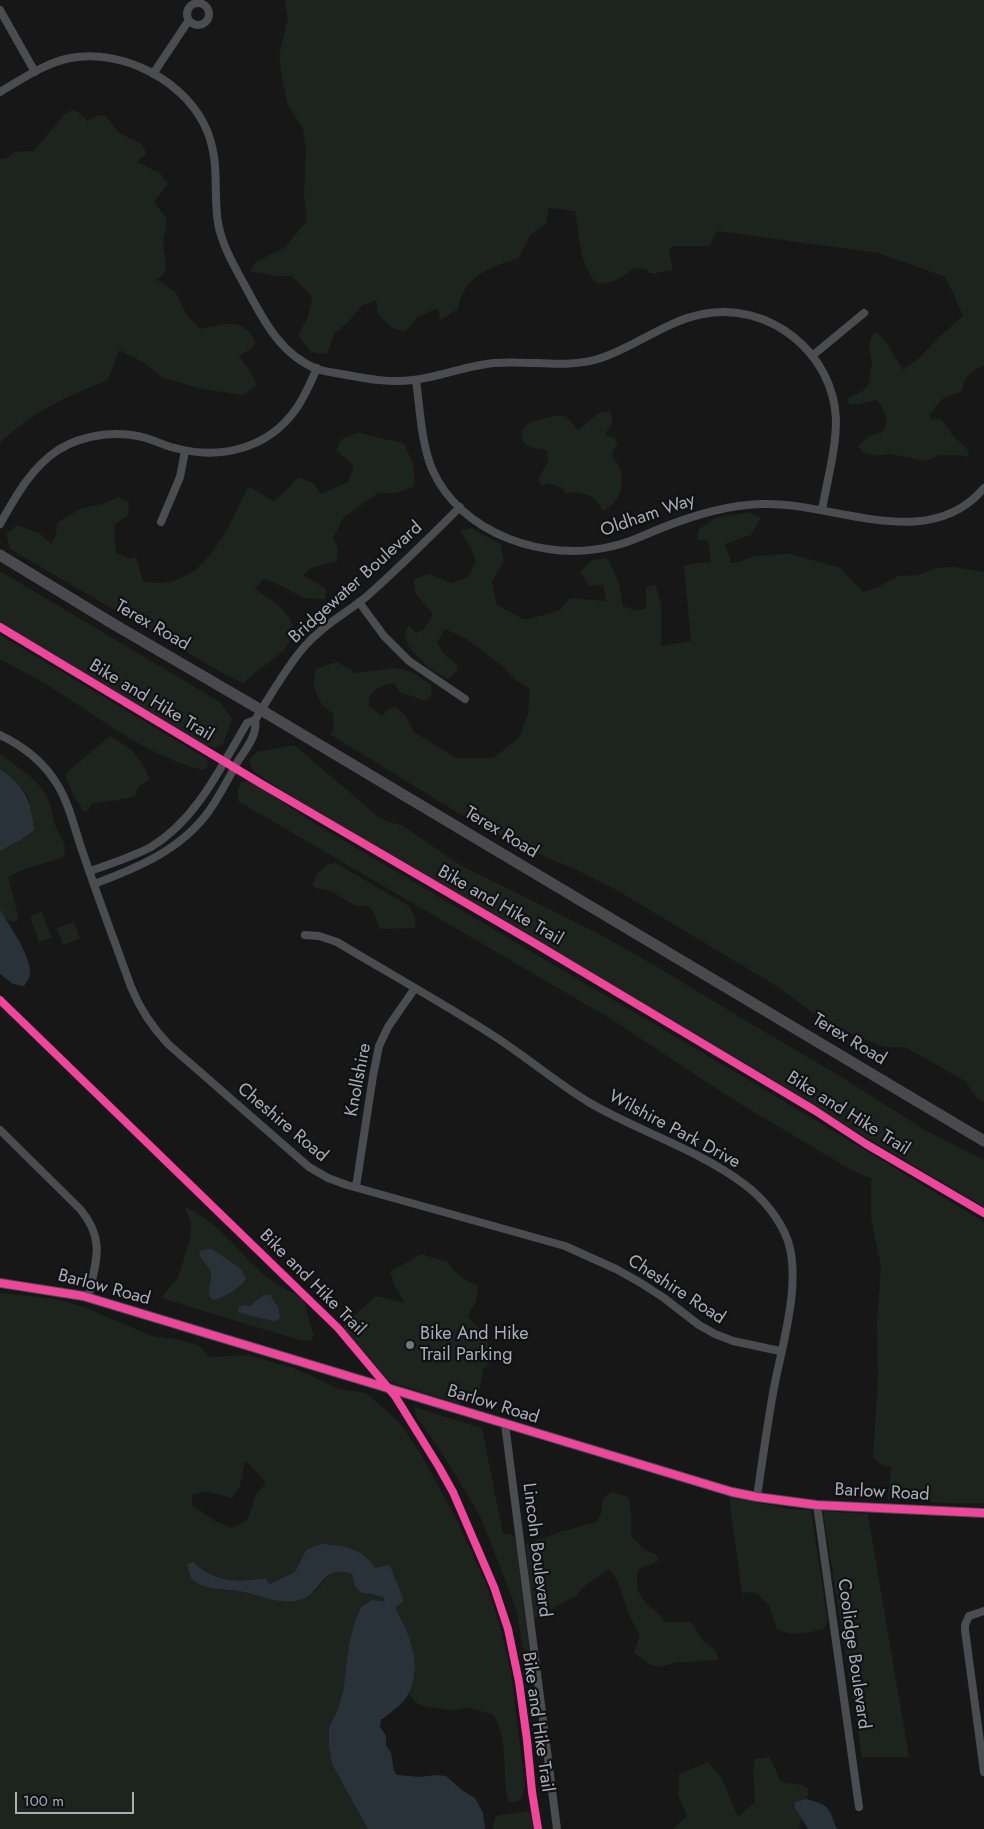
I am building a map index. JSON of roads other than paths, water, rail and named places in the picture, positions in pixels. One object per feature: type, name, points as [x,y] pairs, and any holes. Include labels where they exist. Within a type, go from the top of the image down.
[{"type":"main road","name":"Terex Road","points":[[0,555],[258,715],[984,1141]]},
{"type":"street","points":[[0,10],[35,72]]},
{"type":"street","points":[[153,74],[189,20]]},
{"type":"street","points":[[0,92],[35,72],[68,58],[90,56],[120,60],[144,69],[177,90],[195,110],[204,125],[216,158],[217,211],[222,239],[228,254],[266,325],[287,350],[317,368],[375,379],[416,380],[474,366],[497,363],[561,365],[598,359],[679,321],[712,312],[743,313],[776,324],[792,335],[812,356],[820,367],[829,386],[836,420],[822,510]]},
{"type":"street","points":[[812,356],[864,313]]},
{"type":"street","points":[[0,524],[18,493],[37,468],[60,449],[82,439],[104,434],[145,438],[185,451],[202,454],[225,452],[246,447],[266,438],[287,421],[304,396],[317,368]]},
{"type":"street","name":"Oldham Way","points":[[416,380],[425,444],[432,468],[440,482],[460,507],[486,527],[513,540],[545,549],[580,551],[614,546],[687,518],[717,510],[769,503],[798,505],[892,522],[912,523],[955,511],[984,488]]},
{"type":"street","points":[[161,522],[180,477],[185,451]]},
{"type":"street","name":"Bridgewater Boulevard","points":[[258,715],[285,671],[304,646],[322,628],[359,602],[413,554],[460,507]]},
{"type":"street","points":[[359,602],[384,636],[409,661],[465,700]]},
{"type":"street","points":[[90,871],[150,847],[170,833],[205,794],[247,724],[258,715]]},
{"type":"street","points":[[94,884],[145,864],[194,829],[216,800],[257,728],[258,715]]},
{"type":"street","name":"Cheshire Road","points":[[0,736],[24,749],[44,766],[55,780],[70,810],[94,884],[138,1005],[154,1029],[175,1050],[308,1168],[328,1178],[356,1187],[572,1249],[641,1283],[699,1325],[715,1334],[733,1341],[780,1351]]},
{"type":"street","points":[[205,794],[216,800]]},
{"type":"street","points":[[170,833],[177,842]]},
{"type":"street","name":"Wilshire Park Drive","points":[[306,935],[319,936],[337,942],[498,1038],[549,1077],[589,1102],[715,1165],[743,1184],[764,1202],[783,1230],[792,1258],[793,1286],[780,1351],[757,1497]]},
{"type":"street","name":"Knollshire","points":[[356,1187],[379,1046],[388,1027],[415,988]]},
{"type":"street","points":[[0,1130],[90,1221],[96,1236],[97,1256],[88,1298]]},
{"type":"street","name":"Barlow Road","points":[[0,1283],[88,1298],[709,1485],[757,1497],[817,1505],[984,1513]]},
{"type":"street","name":"Lincoln Boulevard","points":[[505,1424],[557,1829]]},
{"type":"street","name":"Coolidge Boulevard","points":[[817,1505],[859,1807]]},
{"type":"street","points":[[984,1611],[969,1616],[964,1630],[984,1772]]},
{"type":"place","name":"Bike And Hike Trail Parking","points":[[410,1345]]}]
